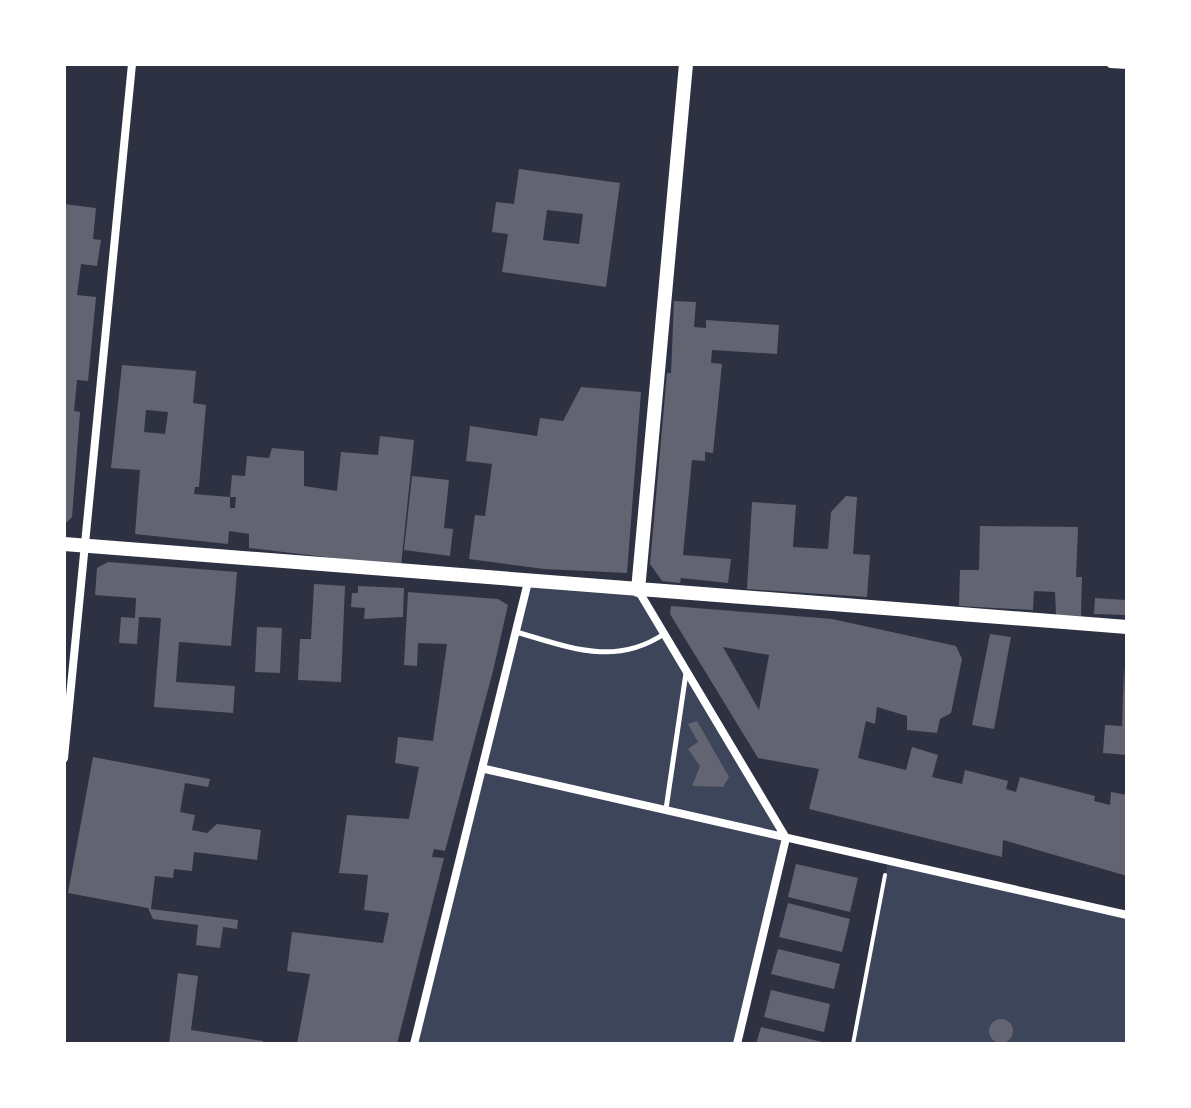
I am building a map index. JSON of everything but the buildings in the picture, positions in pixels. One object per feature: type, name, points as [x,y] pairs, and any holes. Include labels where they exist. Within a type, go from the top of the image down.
[{"type":"main road","points":[[638,590],[686,64]]},
{"type":"main road","points":[[64,544],[1127,627]]},
{"type":"street","points":[[64,758],[132,64]]},
{"type":"street","points":[[1111,64],[1127,65]]},
{"type":"street","points":[[414,1044],[485,769],[528,582]]},
{"type":"street","points":[[638,590],[786,838],[737,1044]]},
{"type":"street","points":[[485,769],[1127,915]]},
{"type":"lane","points":[[516,632],[596,651],[627,653],[664,634]]},
{"type":"lane","points":[[666,810],[686,672]]},
{"type":"path","points":[[853,1044],[888,861]]},
{"type":"shaded area","points":[[528,582],[638,590],[786,838],[737,1044],[414,1044]]},
{"type":"shaded area","points":[[888,861],[1127,915],[1127,1044],[853,1044]]}]
